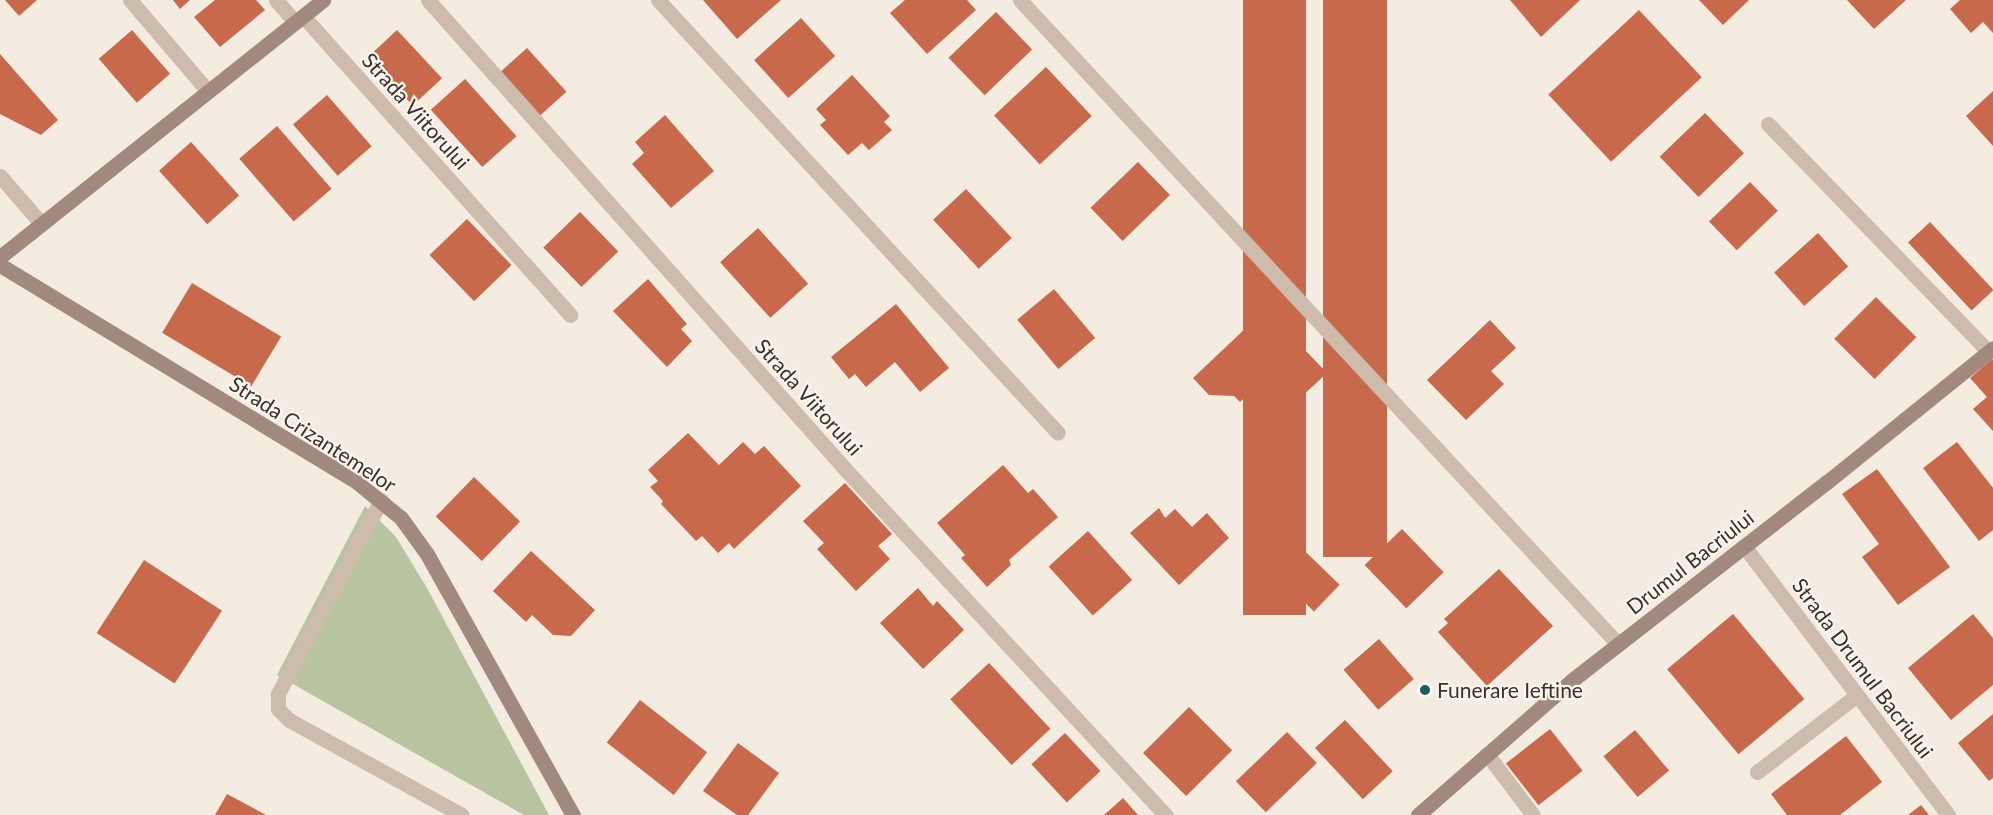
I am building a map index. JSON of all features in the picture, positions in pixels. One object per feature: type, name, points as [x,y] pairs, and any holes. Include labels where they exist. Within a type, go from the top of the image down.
[{"type":"street","points":[[130,0],[207,90]]},
{"type":"street","name":"Strada Viitorului","points":[[276,0],[299,19],[570,315]]},
{"type":"street","points":[[0,257],[40,222],[323,0]]},
{"type":"street","name":"Strada Viitorului","points":[[428,0],[838,461],[1166,815]]},
{"type":"street","points":[[658,0],[1058,433]]},
{"type":"street","points":[[1020,0],[1618,644]]},
{"type":"street","points":[[1768,124],[1991,350]]},
{"type":"street","points":[[0,176],[40,222]]},
{"type":"street","name":"Strada Crizantemelor","points":[[0,265],[358,483],[381,500],[408,526],[423,547],[573,815]]},
{"type":"street","name":"Drumul Bacriului","points":[[1418,815],[1618,644],[1991,350]]},
{"type":"street","points":[[381,500],[278,694],[278,710],[289,720],[462,815]]},
{"type":"street","name":"Strada Drumul Bacriului","points":[[1744,546],[1948,815]]},
{"type":"street","points":[[1756,772],[1857,695]]},
{"type":"street","points":[[1487,754],[1533,815]]},
{"type":"green space","points":[[365,506],[396,537],[427,588],[549,815],[524,815],[277,675]]},
{"type":"building","points":[[5,0],[37,0],[19,16]]},
{"type":"building","points":[[173,0],[190,0],[180,9]]},
{"type":"building","points":[[215,0],[256,0],[265,10],[220,47],[194,17]]},
{"type":"building","points":[[703,0],[781,0],[737,39]]},
{"type":"building","points":[[905,0],[967,0],[976,10],[927,54],[890,13]]},
{"type":"building","points":[[1243,0],[1306,0],[1306,615],[1243,615]]},
{"type":"building","points":[[1323,0],[1387,0],[1387,557],[1323,557]]},
{"type":"building","points":[[1510,0],[1580,0],[1541,37]]},
{"type":"building","points":[[1699,0],[1749,0],[1723,25]]},
{"type":"building","points":[[1847,0],[1906,0],[1874,29]]},
{"type":"building","points":[[1960,0],[1993,0],[1993,33],[1983,22],[1971,33],[1950,9]]},
{"type":"building","points":[[1639,10],[1702,77],[1611,162],[1548,95]]},
{"type":"building","points":[[996,12],[1032,49],[985,95],[949,58]]},
{"type":"building","points":[[801,18],[835,56],[788,98],[754,60]]},
{"type":"building","points":[[132,30],[170,74],[137,103],[99,59]]},
{"type":"building","points":[[397,30],[442,78],[413,106],[368,57]]},
{"type":"building","points":[[527,48],[566,92],[539,117],[500,73]]},
{"type":"building","points":[[0,54],[58,120],[41,135],[0,114]]},
{"type":"building","points":[[1046,67],[1092,116],[1040,164],[994,115]]},
{"type":"building","points":[[852,75],[890,116],[884,122],[892,130],[869,150],[862,143],[848,155],[820,125],[826,120],[816,109]]},
{"type":"building","points":[[465,79],[517,136],[482,167],[431,110]]},
{"type":"building","points":[[1993,91],[1993,146],[1966,116]]},
{"type":"building","points":[[327,95],[372,146],[338,176],[293,125]]},
{"type":"building","points":[[1705,113],[1744,153],[1699,197],[1660,157]]},
{"type":"building","points":[[665,115],[714,171],[671,208],[632,164],[644,153],[635,142]]},
{"type":"building","points":[[277,126],[331,189],[294,221],[239,159]]},
{"type":"building","points":[[191,142],[239,196],[207,224],[159,171]]},
{"type":"building","points":[[1138,162],[1170,195],[1122,241],[1091,208]]},
{"type":"building","points":[[1750,182],[1778,211],[1737,250],[1709,222]]},
{"type":"building","points":[[966,189],[1012,238],[979,269],[933,220]]},
{"type":"building","points":[[580,212],[618,252],[582,287],[543,247]]},
{"type":"building","points":[[467,219],[511,265],[474,301],[430,255]]},
{"type":"building","points":[[1930,222],[1993,290],[1971,310],[1908,242]]},
{"type":"building","points":[[758,228],[808,284],[770,318],[720,262]]},
{"type":"building","points":[[1818,233],[1848,266],[1804,306],[1774,272]]},
{"type":"building","points":[[648,279],[687,324],[681,329],[692,341],[667,367],[613,311]]},
{"type":"building","points":[[192,283],[281,337],[251,386],[162,333]]},
{"type":"building","points":[[1054,289],[1095,338],[1058,369],[1017,320]]},
{"type":"building","points":[[1876,297],[1916,337],[1875,379],[1834,339]]},
{"type":"building","points":[[896,304],[949,368],[920,392],[895,362],[866,387],[855,374],[849,379],[831,357]]},
{"type":"building","points":[[1266,309],[1327,373],[1298,400],[1292,393],[1270,414],[1259,404],[1255,408],[1245,397],[1240,402],[1234,396],[1209,395],[1193,378]]},
{"type":"building","points":[[1490,320],[1516,348],[1491,371],[1504,384],[1466,420],[1427,380]]},
{"type":"building","points":[[1993,358],[1993,431],[1973,409],[1987,397],[1970,378]]},
{"type":"building","points":[[688,433],[719,465],[743,442],[755,454],[764,446],[801,486],[734,549],[729,543],[718,553],[702,536],[696,541],[661,504],[663,501],[650,487],[658,481],[648,470]]},
{"type":"building","points":[[1957,442],[1993,488],[1993,530],[1979,541],[1923,468]]},
{"type":"building","points":[[1003,465],[1028,493],[1033,489],[1058,517],[1009,560],[1011,565],[987,587],[961,558],[965,555],[937,523]]},
{"type":"building","points":[[1877,469],[1950,567],[1898,605],[1862,557],[1879,544],[1842,494]]},
{"type":"building","points":[[474,477],[520,521],[482,561],[436,517]]},
{"type":"building","points":[[845,483],[892,534],[878,546],[890,559],[856,591],[817,549],[824,543],[803,521]]},
{"type":"building","points":[[1159,508],[1165,518],[1175,509],[1192,527],[1207,513],[1229,538],[1179,585],[1130,533]]},
{"type":"building","points":[[1402,529],[1444,572],[1406,608],[1365,565]]},
{"type":"building","points":[[1088,531],[1132,580],[1093,616],[1049,566]]},
{"type":"building","points":[[1285,532],[1340,585],[1314,611],[1259,559]]},
{"type":"building","points":[[531,551],[595,610],[571,636],[553,635],[532,615],[526,622],[493,591]]},
{"type":"building","points":[[144,560],[222,611],[175,684],[97,633]]},
{"type":"building","points":[[1499,569],[1553,626],[1487,686],[1438,632],[1448,623],[1444,619]]},
{"type":"building","points":[[918,588],[933,606],[937,601],[964,630],[923,669],[880,623]]},
{"type":"building","points":[[1733,614],[1804,699],[1738,754],[1667,669]]},
{"type":"building","points":[[1973,614],[1993,638],[1993,685],[1951,720],[1908,668]]},
{"type":"building","points":[[1379,639],[1414,679],[1378,710],[1344,670]]},
{"type":"building","points":[[989,663],[1050,729],[1012,765],[950,699]]},
{"type":"building","points":[[640,700],[707,752],[674,795],[607,743]]},
{"type":"building","points":[[1189,707],[1232,750],[1186,796],[1143,753]]},
{"type":"building","points":[[1993,714],[1993,778],[1989,781],[1958,743]]},
{"type":"building","points":[[1345,720],[1393,771],[1363,799],[1315,748]]},
{"type":"building","points":[[1550,729],[1583,771],[1539,805],[1506,763]]},
{"type":"building","points":[[1635,730],[1669,771],[1638,797],[1604,756]]},
{"type":"building","points":[[1287,732],[1317,763],[1266,812],[1236,781]]},
{"type":"building","points":[[1065,733],[1100,771],[1067,802],[1031,764]]},
{"type":"building","points":[[1846,736],[1882,782],[1840,815],[1787,815],[1771,794]]},
{"type":"building","points":[[738,743],[779,773],[748,815],[737,815],[703,791]]},
{"type":"building","points":[[227,794],[266,815],[215,815]]},
{"type":"building","points":[[1123,798],[1138,815],[1104,815]]},
{"type":"building","points":[[1921,805],[1929,815],[1908,815]]},
{"type":"place","name":"Funerare Ieftine","points":[[1425,690]]}]
